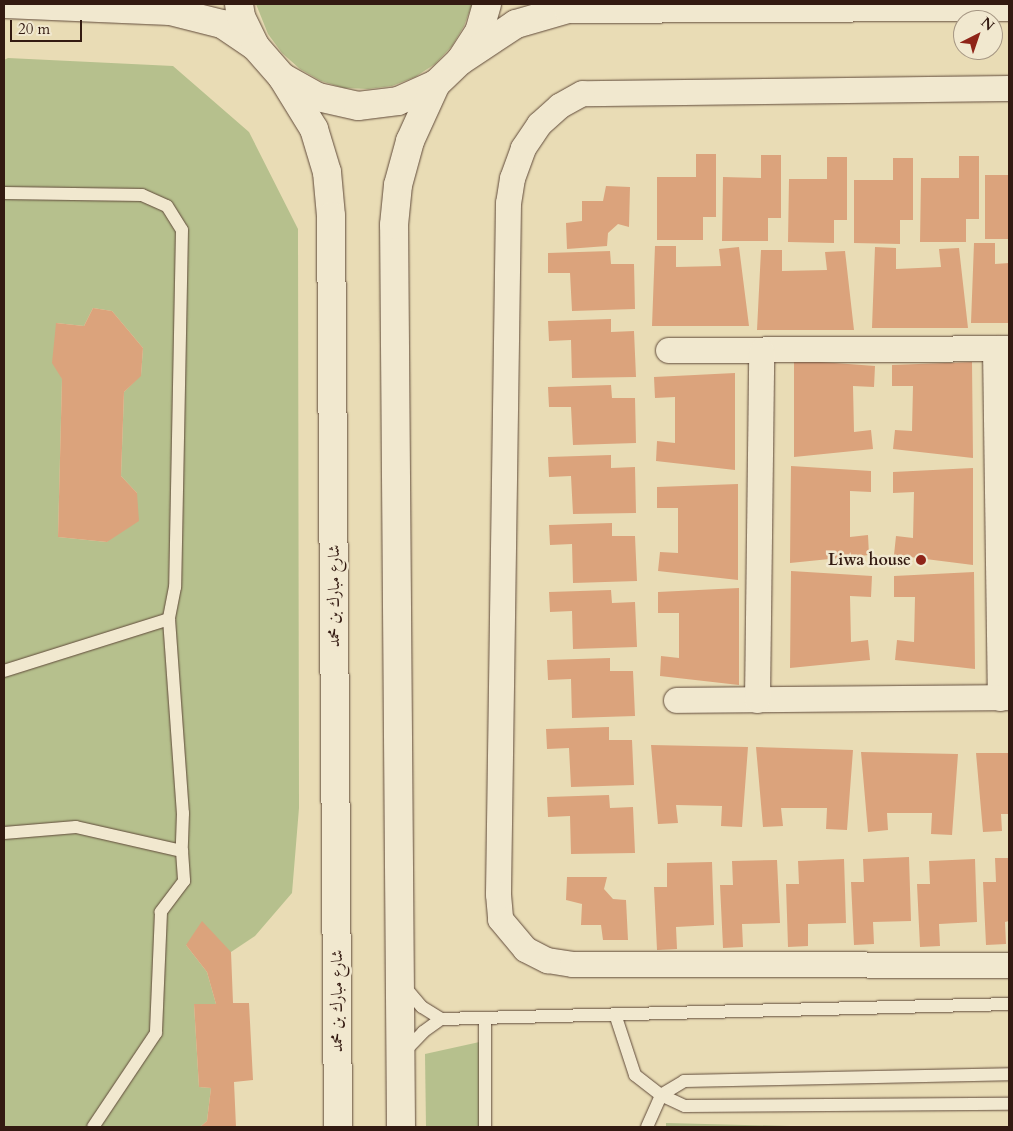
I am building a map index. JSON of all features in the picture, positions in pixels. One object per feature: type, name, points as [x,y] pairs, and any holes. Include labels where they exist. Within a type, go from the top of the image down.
[{"type":"main road","points":[[5,4],[170,10],[222,24],[255,46],[282,77],[318,97],[358,106],[398,101],[436,84],[460,62],[516,24],[568,9],[1009,7]]},
{"type":"main road","points":[[239,4],[242,17],[255,46]]},
{"type":"main road","points":[[460,62],[479,32],[487,4]]},
{"type":"main road","name":"شارع مبارك بن محمد","points":[[282,77],[314,129],[327,172],[330,216],[338,1127]]},
{"type":"main road","points":[[401,1127],[394,225],[398,185],[410,141],[436,84]]},
{"type":"street","points":[[1009,88],[582,93],[559,106],[539,124],[523,148],[512,178],[508,203],[498,894],[500,919],[525,949],[548,960],[572,964],[1009,965]]},
{"type":"street","points":[[668,350],[761,351],[1002,348],[1004,697],[676,700]]},
{"type":"street","points":[[757,700],[761,351]]},
{"type":"lane","points":[[4,193],[142,195],[167,206],[182,230],[175,587],[169,619],[184,814],[182,852],[184,880],[161,912],[156,1033],[93,1127]]},
{"type":"lane","points":[[4,671],[169,619]]},
{"type":"lane","points":[[4,833],[76,827],[182,852]]},
{"type":"lane","points":[[400,980],[418,1003],[441,1019]]},
{"type":"lane","points":[[400,1057],[423,1032],[441,1019],[1009,1004]]},
{"type":"lane","points":[[615,1014],[635,1075],[661,1096],[685,1106],[1009,1104]]},
{"type":"lane","points":[[485,1018],[485,1127]]},
{"type":"lane","points":[[647,1127],[661,1096],[684,1081],[1009,1074]]},
{"type":"green space","points":[[256,4],[472,4],[464,26],[452,46],[435,64],[415,77],[392,86],[368,89],[344,88],[321,81],[300,69],[282,53],[268,34]]},
{"type":"green space","points":[[8,58],[173,66],[249,132],[298,229],[299,808],[292,893],[255,936],[231,952],[186,945],[207,972],[216,1004],[194,1004],[199,1087],[211,1088],[207,1121],[200,1127],[4,1127],[4,60]],"holes":[[[93,308],[112,311],[143,348],[141,375],[124,392],[121,476],[137,493],[107,542],[58,537],[62,379],[56,323],[84,326]]]},
{"type":"green space","points":[[484,1041],[483,1127],[426,1127],[425,1054]]},
{"type":"green space","points":[[666,1123],[828,1127],[666,1127]]},
{"type":"building","points":[[696,154],[716,154],[716,217],[703,217],[703,240],[657,240],[657,177],[696,177]]},
{"type":"building","points":[[761,155],[781,155],[781,218],[768,218],[768,241],[722,241],[723,177],[761,178]]},
{"type":"building","points":[[959,156],[979,156],[979,219],[966,219],[966,242],[920,242],[921,178],[959,178]]},
{"type":"building","points":[[827,157],[847,157],[847,220],[834,220],[834,243],[788,242],[789,179],[827,179]]},
{"type":"building","points":[[893,158],[913,158],[913,220],[900,220],[900,244],[854,243],[854,180],[893,180]]},
{"type":"building","points":[[985,175],[1009,175],[1009,239],[985,239]]},
{"type":"building","points":[[606,186],[630,187],[629,227],[618,224],[608,233],[607,246],[567,249],[566,223],[582,221],[582,201],[603,201]]},
{"type":"building","points":[[974,243],[995,243],[995,264],[1009,263],[1009,323],[971,323]]},
{"type":"building","points":[[655,246],[676,246],[676,267],[721,266],[719,249],[739,247],[749,326],[652,326]]},
{"type":"building","points":[[875,247],[896,248],[896,269],[941,267],[939,249],[959,248],[968,328],[872,328]]},
{"type":"building","points":[[761,250],[782,250],[782,271],[827,270],[825,252],[845,251],[854,330],[757,330]]},
{"type":"building","points":[[610,251],[611,264],[634,264],[635,309],[572,311],[570,273],[548,273],[548,253]]},
{"type":"building","points":[[93,308],[112,311],[143,348],[141,376],[124,392],[121,476],[137,493],[139,521],[107,542],[58,537],[62,379],[52,363],[56,323],[84,326]]},
{"type":"building","points":[[611,319],[611,332],[634,331],[636,377],[572,378],[571,340],[549,341],[548,321]]},
{"type":"building","points":[[794,360],[875,366],[874,387],[853,386],[854,432],[871,430],[873,449],[794,457]]},
{"type":"building","points":[[972,362],[973,458],[893,449],[895,430],[912,431],[913,386],[892,386],[892,365]]},
{"type":"building","points":[[735,373],[735,470],[656,461],[657,441],[675,443],[675,397],[655,398],[654,377]]},
{"type":"building","points":[[611,385],[612,398],[635,398],[636,443],[573,445],[571,407],[549,407],[548,387]]},
{"type":"building","points":[[611,455],[611,468],[635,467],[636,513],[573,514],[571,476],[549,477],[548,457]]},
{"type":"building","points":[[791,466],[871,471],[871,492],[850,491],[850,537],[868,535],[869,555],[790,563]]},
{"type":"building","points":[[973,468],[973,565],[894,555],[896,536],[913,538],[914,492],[893,493],[893,472]]},
{"type":"building","points":[[738,484],[738,580],[658,571],[660,552],[678,553],[678,508],[657,508],[657,487]]},
{"type":"building","points":[[612,523],[612,536],[635,536],[637,581],[573,583],[572,544],[550,545],[549,525]]},
{"type":"building","points":[[791,571],[872,576],[871,597],[850,596],[851,642],[868,640],[870,660],[790,668]]},
{"type":"building","points":[[974,572],[975,669],[895,660],[897,640],[914,642],[915,597],[894,597],[894,576]]},
{"type":"building","points":[[739,588],[739,685],[660,676],[661,656],[679,658],[679,613],[658,613],[658,592]]},
{"type":"building","points":[[611,590],[612,603],[635,602],[637,647],[573,649],[572,611],[550,612],[549,592]]},
{"type":"building","points":[[610,658],[610,671],[633,671],[635,716],[572,718],[571,679],[548,680],[547,660]]},
{"type":"building","points":[[609,727],[609,740],[632,740],[634,785],[571,787],[569,748],[547,749],[546,729]]},
{"type":"building","points":[[651,745],[748,747],[742,827],[721,826],[722,806],[676,805],[678,823],[658,824]]},
{"type":"building","points":[[756,747],[853,750],[847,830],[826,829],[827,808],[781,808],[783,826],[763,827]]},
{"type":"building","points":[[861,752],[958,754],[952,835],[931,834],[932,813],[887,813],[888,830],[868,832]]},
{"type":"building","points":[[976,753],[1009,753],[1009,814],[1001,814],[1002,831],[983,832]]},
{"type":"building","points":[[609,795],[610,808],[633,807],[635,853],[571,854],[570,816],[548,817],[547,797]]},
{"type":"building","points":[[909,857],[911,921],[873,922],[874,944],[854,945],[851,882],[864,882],[863,859]]},
{"type":"building","points":[[995,858],[1009,858],[1009,921],[1005,922],[1006,944],[986,945],[983,882],[996,882]]},
{"type":"building","points":[[844,859],[846,923],[808,924],[808,946],[788,947],[786,884],[799,884],[798,861]]},
{"type":"building","points":[[975,859],[977,922],[939,924],[940,946],[920,947],[917,884],[930,884],[929,861]]},
{"type":"building","points":[[777,860],[780,923],[742,924],[743,947],[723,948],[720,885],[733,885],[732,861]]},
{"type":"building","points":[[712,862],[714,925],[676,927],[677,949],[657,950],[654,887],[667,887],[667,863]]},
{"type":"building","points":[[567,877],[607,877],[604,889],[613,899],[626,900],[628,940],[603,940],[601,925],[581,925],[582,904],[566,900]]},
{"type":"building","points":[[202,921],[231,952],[233,1003],[249,1003],[253,1080],[234,1082],[236,1127],[200,1127],[207,1121],[211,1088],[199,1087],[194,1004],[216,1004],[207,972],[186,945]]},
{"type":"place","name":"Liwa house","points":[[921,560]]}]
